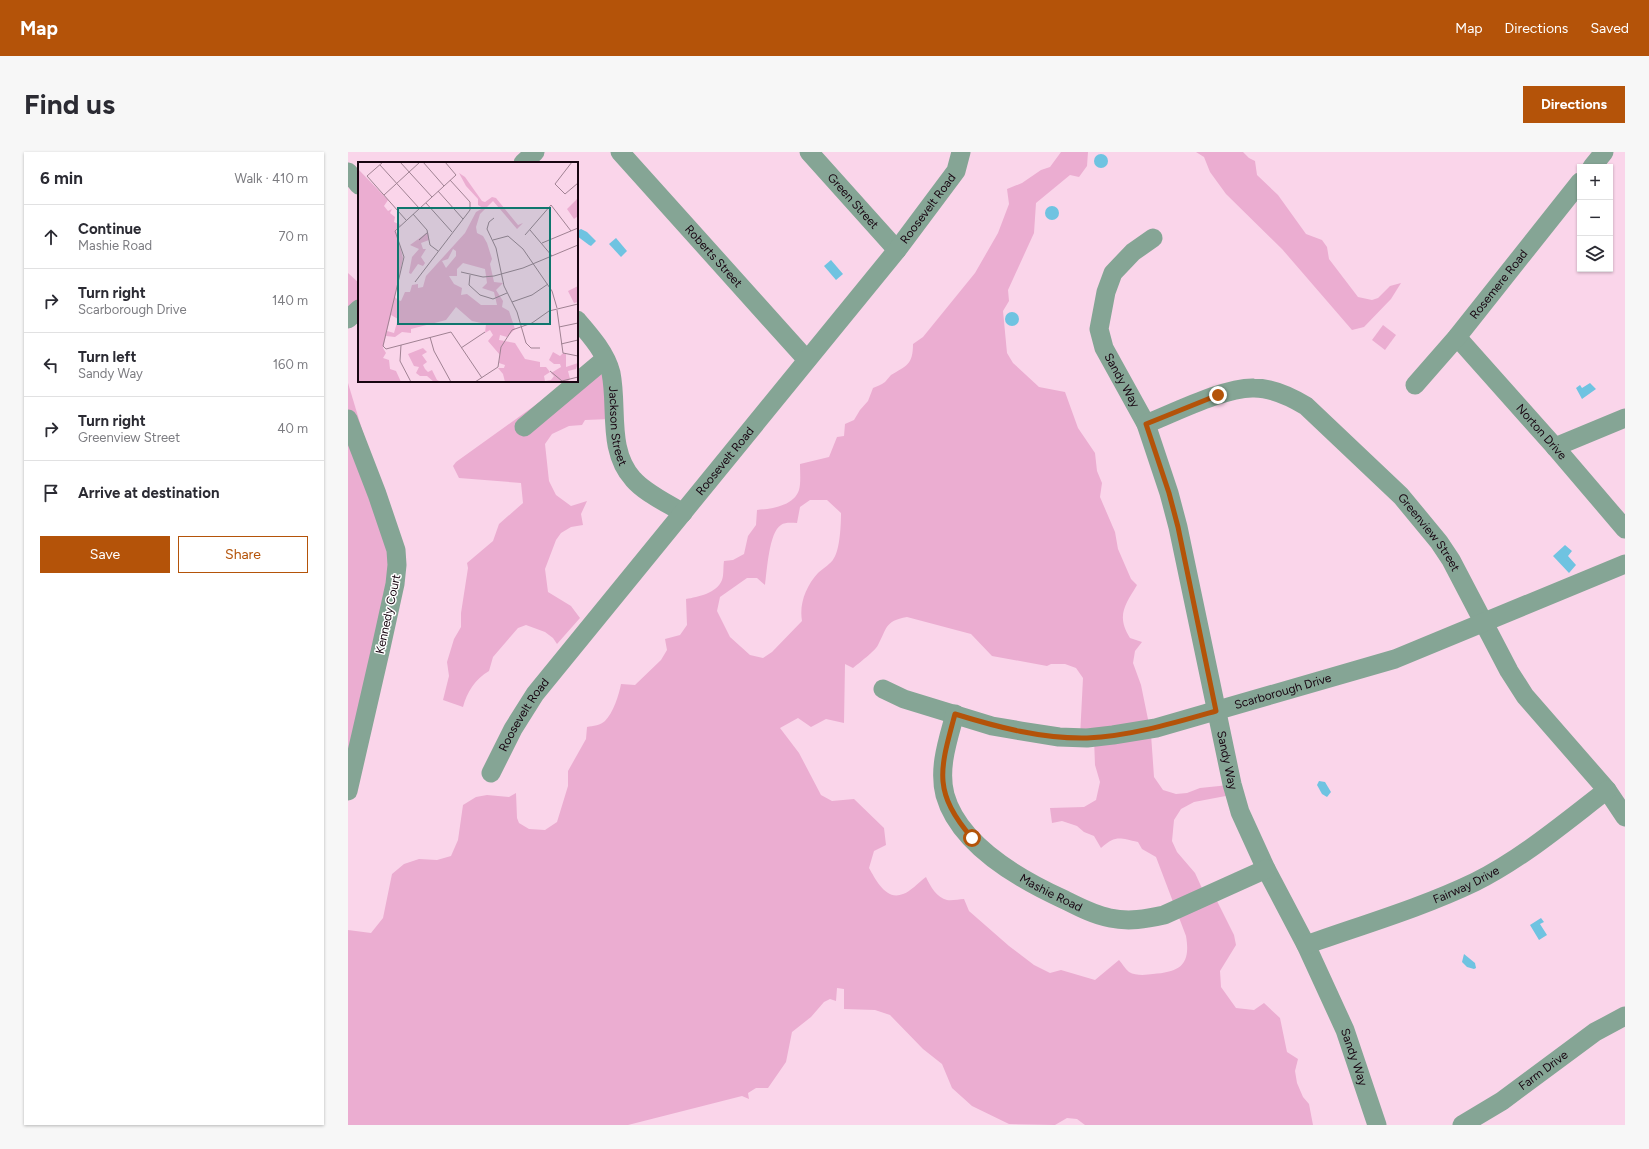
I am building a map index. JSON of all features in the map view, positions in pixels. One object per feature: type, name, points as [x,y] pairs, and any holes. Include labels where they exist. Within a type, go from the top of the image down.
[{"type":"street","name":"Roberts Street","points":[[620,152],[807,360]]},
{"type":"street","name":"Green Street","points":[[809,152],[897,250]]},
{"type":"street","name":"Roosevelt Road","points":[[491,772],[513,729],[535,694],[897,250],[956,171],[961,152]]},
{"type":"street","points":[[1594,164],[1604,152]]},
{"type":"street","points":[[348,172],[358,184]]},
{"type":"street","name":"Rosemere Road","points":[[1415,385],[1457,337],[1577,186]]},
{"type":"street","name":"Sandy Way","points":[[1153,238],[1133,252],[1113,273],[1106,292],[1099,329],[1104,348],[1146,424],[1169,493],[1178,527],[1232,784],[1240,812],[1266,869],[1306,945],[1345,1030],[1376,1125]]},
{"type":"street","points":[[348,319],[358,310]]},
{"type":"street","name":"Jackson Street","points":[[578,321],[591,335],[605,359],[610,372],[617,445],[621,462],[633,479],[683,513]]},
{"type":"street","name":"Norton Drive","points":[[1457,337],[1555,447],[1625,529]]},
{"type":"street","points":[[578,382],[605,359]]},
{"type":"street","points":[[524,427],[578,382]]},
{"type":"street","name":"Greenview Street","points":[[1146,424],[1218,395],[1254,388],[1270,390],[1292,397],[1306,406],[1401,496],[1439,542],[1451,560],[1509,670],[1525,696],[1607,790],[1625,817]]},
{"type":"street","points":[[1555,447],[1625,418]]},
{"type":"street","name":"Kennedy Court","points":[[348,419],[396,550],[397,565],[395,584],[382,644],[348,791]]},
{"type":"street","name":"Scarborough Drive","points":[[883,689],[904,700],[992,726],[1059,737],[1087,738],[1156,728],[1395,659],[1625,564]]},
{"type":"street","name":"Mashie Road","points":[[955,714],[944,753],[942,780],[948,804],[961,826],[972,838],[1009,870],[1039,888],[1088,911],[1110,918],[1130,920],[1147,919],[1164,915],[1266,869]]},
{"type":"street","name":"Fairway Drive","points":[[1306,945],[1435,899],[1476,881],[1524,853],[1607,790]]},
{"type":"street","name":"Farm Drive","points":[[1462,1125],[1502,1102],[1595,1032],[1625,1016]]},
{"type":"shaded area","points":[[1061,152],[1088,152],[1087,166],[1079,177],[1070,175],[1036,203],[1034,233],[1008,290],[1009,301],[1003,311],[1007,353],[1013,363],[1039,387],[1065,392],[1078,428],[1095,453],[1097,471],[1102,483],[1100,497],[1115,532],[1118,549],[1131,579],[1137,585],[1126,605],[1123,617],[1126,630],[1130,638],[1142,642],[1135,651],[1133,663],[1141,685],[1151,734],[1154,777],[1163,790],[1176,794],[1187,793],[1200,788],[1229,785],[1231,795],[1194,802],[1181,809],[1174,820],[1172,841],[1177,852],[1195,873],[1206,897],[1215,897],[1234,935],[1236,945],[1220,971],[1221,987],[1236,1008],[1254,1010],[1264,1003],[1280,1018],[1287,1052],[1298,1059],[1295,1071],[1297,1083],[1303,1097],[1309,1104],[1313,1125],[1085,1125],[1077,1119],[1067,1118],[1055,1125],[1009,1124],[972,1106],[952,1088],[942,1064],[923,1049],[890,1015],[875,1010],[844,1009],[844,989],[837,988],[836,1001],[830,999],[824,1002],[811,1017],[792,1032],[786,1062],[768,1088],[756,1088],[748,1093],[749,1099],[742,1096],[628,1125],[348,1125],[348,930],[371,933],[383,918],[392,874],[404,864],[419,859],[437,860],[451,856],[458,840],[463,805],[476,797],[487,795],[509,797],[516,793],[517,818],[519,823],[529,829],[545,830],[557,822],[568,786],[568,771],[586,739],[587,727],[597,725],[608,718],[615,704],[621,684],[635,685],[661,660],[667,650],[665,639],[680,635],[687,625],[686,599],[707,594],[716,588],[723,578],[724,561],[733,560],[744,554],[748,536],[756,525],[757,510],[781,506],[792,500],[800,487],[800,464],[829,457],[837,437],[844,436],[845,424],[854,420],[868,401],[873,388],[885,382],[891,375],[908,364],[912,356],[913,344],[923,337],[975,273],[998,233],[1009,204],[1007,189],[1022,183],[1041,170],[1050,167]],"holes":[[[810,500],[827,500],[841,513],[838,549],[831,562],[818,573],[807,589],[802,608],[802,621],[772,652],[763,658],[750,655],[730,637],[717,611],[720,597],[747,578],[757,578],[765,585],[769,552],[777,529],[784,523],[797,523],[800,507]],[[907,617],[971,634],[992,656],[1047,666],[1051,664],[1065,664],[1076,668],[1083,678],[1080,737],[1094,738],[1095,765],[1100,782],[1096,800],[1084,807],[1050,808],[1052,823],[1062,821],[1077,826],[1084,832],[1094,836],[1101,848],[1114,839],[1126,839],[1138,842],[1142,849],[1156,857],[1186,936],[1187,954],[1182,965],[1177,969],[1162,973],[1138,975],[1129,972],[1119,960],[1095,980],[1061,970],[1050,973],[1034,965],[1009,946],[969,911],[964,899],[949,900],[940,897],[932,888],[926,877],[909,891],[897,895],[892,895],[887,892],[878,883],[869,868],[874,851],[886,845],[884,828],[854,799],[832,801],[821,795],[799,753],[780,728],[798,718],[811,727],[826,719],[844,723],[845,664],[853,668],[877,647],[887,626],[890,623]]]},
{"type":"shaded area","points":[[1196,152],[1243,152],[1255,161],[1257,175],[1278,195],[1306,234],[1322,240],[1327,247],[1329,259],[1358,297],[1372,300],[1378,298],[1390,286],[1401,283],[1391,299],[1364,327],[1352,330],[1282,249],[1226,194],[1210,172],[1204,157]]},
{"type":"shaded area","points":[[348,273],[358,282],[358,316],[348,325]]},
{"type":"shaded area","points":[[1383,325],[1396,335],[1385,350],[1372,340]]},
{"type":"shaded area","points":[[601,358],[610,419],[585,420],[582,425],[569,426],[552,434],[545,444],[549,481],[556,495],[571,506],[587,501],[581,514],[583,525],[571,527],[561,533],[556,540],[545,569],[548,592],[571,606],[580,618],[557,644],[553,638],[545,632],[526,625],[518,628],[493,657],[489,671],[472,686],[463,707],[443,700],[449,676],[447,662],[454,639],[461,627],[461,613],[468,568],[467,563],[493,541],[499,524],[523,503],[521,483],[459,478],[453,466],[456,462],[568,382],[578,382],[578,374]]},
{"type":"shaded area","points":[[348,383],[373,466],[392,572],[348,771]]},
{"type":"water","points":[[1101,154],[1106,156],[1108,161],[1106,166],[1101,168],[1096,166],[1094,161],[1096,156]]},
{"type":"water","points":[[1052,206],[1057,208],[1059,213],[1057,218],[1052,220],[1047,218],[1045,213],[1047,208]]},
{"type":"water","points":[[581,229],[587,232],[596,241],[591,246],[589,245],[578,237],[578,230]]},
{"type":"water","points":[[616,238],[627,251],[621,257],[609,244]]},
{"type":"water","points":[[831,260],[843,274],[836,280],[824,266]]},
{"type":"water","points":[[1012,312],[1017,314],[1019,319],[1017,324],[1012,326],[1007,324],[1005,319],[1007,314]]},
{"type":"water","points":[[1590,383],[1596,389],[1582,399],[1576,388],[1580,385],[1582,388]]},
{"type":"water","points":[[1565,545],[1572,551],[1568,556],[1576,565],[1569,573],[1553,556]]},
{"type":"water","points":[[1319,781],[1325,782],[1331,792],[1327,797],[1322,794],[1317,785]]},
{"type":"water","points":[[1541,918],[1544,922],[1540,924],[1547,935],[1539,940],[1530,925]]},
{"type":"water","points":[[1464,954],[1475,963],[1476,968],[1474,969],[1467,967],[1462,962]]},
{"type":"route","points":[[972,838],[961,826],[948,804],[944,793],[942,780],[944,753],[955,714],[992,726],[1059,737],[1087,738],[1156,728],[1216,711],[1178,527],[1169,493],[1146,424],[1218,395]]}]
